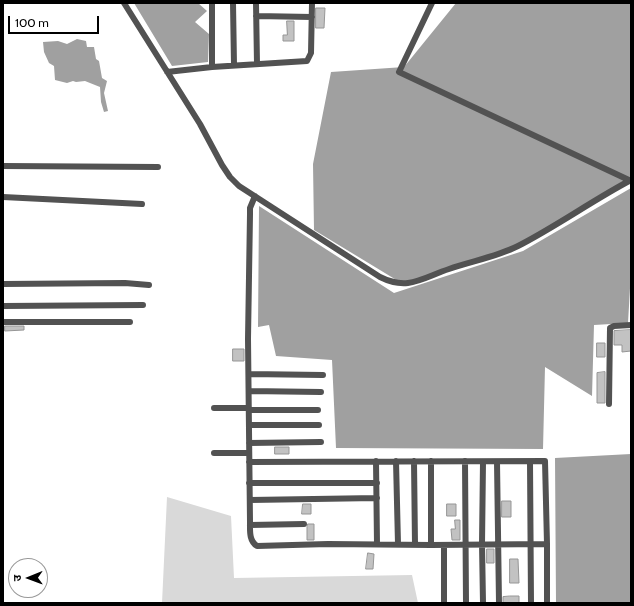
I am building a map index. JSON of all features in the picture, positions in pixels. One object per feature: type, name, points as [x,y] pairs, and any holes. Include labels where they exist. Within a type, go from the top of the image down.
[{"type":"street","points":[[124,3],[200,124],[226,171],[239,186],[380,277],[391,282],[409,283],[518,246],[602,195],[631,180]]},
{"type":"street","points":[[212,3],[212,66]]},
{"type":"street","points":[[233,3],[234,65]]},
{"type":"street","points":[[256,3],[257,64]]},
{"type":"street","points":[[166,72],[212,66],[307,61],[311,53],[312,3]]},
{"type":"street","points":[[432,3],[399,72],[631,180]]},
{"type":"street","points":[[256,16],[312,16]]},
{"type":"street","points":[[3,166],[158,168]]},
{"type":"street","points":[[255,196],[250,208],[249,223],[248,374],[250,525],[251,540],[253,543],[257,546],[547,544]]},
{"type":"street","points":[[3,197],[142,204]]},
{"type":"street","points":[[3,284],[124,283],[149,285]]},
{"type":"street","points":[[3,306],[143,305]]},
{"type":"street","points":[[3,322],[130,322]]},
{"type":"street","points":[[609,404],[610,328],[614,326],[631,325]]},
{"type":"street","points":[[248,374],[323,375]]},
{"type":"street","points":[[249,391],[321,392]]},
{"type":"street","points":[[214,408],[318,410]]},
{"type":"street","points":[[249,426],[319,426]]},
{"type":"street","points":[[249,443],[321,442]]},
{"type":"street","points":[[214,453],[249,453]]},
{"type":"street","points":[[376,461],[377,544]]},
{"type":"street","points":[[396,461],[398,544]]},
{"type":"street","points":[[414,461],[415,545]]},
{"type":"street","points":[[431,461],[431,545]]},
{"type":"street","points":[[465,461],[467,544],[466,603]]},
{"type":"street","points":[[249,462],[545,461],[547,603]]},
{"type":"street","points":[[483,462],[483,603]]},
{"type":"street","points":[[497,462],[499,603]]},
{"type":"street","points":[[530,462],[531,603]]},
{"type":"street","points":[[249,483],[377,483]]},
{"type":"street","points":[[250,500],[376,498]]},
{"type":"street","points":[[250,525],[304,524]]},
{"type":"street","points":[[444,545],[444,603]]},
{"type":"shaded area","points":[[134,3],[198,3],[207,11],[195,22],[209,34],[208,62],[172,66]]},
{"type":"shaded area","points":[[456,3],[631,3],[631,182],[518,246],[403,284],[314,230],[313,164],[331,72],[404,67]]},
{"type":"shaded area","points":[[77,39],[86,41],[87,47],[94,47],[96,59],[99,61],[102,78],[107,81],[104,93],[108,111],[104,112],[101,102],[100,87],[85,81],[73,81],[67,83],[55,80],[54,66],[49,63],[44,52],[43,42],[58,41],[67,44]]},
{"type":"shaded area","points":[[631,188],[631,271],[628,323],[594,325],[592,396],[545,367],[543,449],[336,448],[332,360],[276,356],[269,325],[258,327],[259,206],[394,293],[523,251]]},
{"type":"shaded area","points":[[631,454],[631,603],[556,603],[555,458]]},
{"type":"shaded area","points":[[167,497],[231,516],[234,578],[412,575],[418,603],[162,603]]},
{"type":"building","points":[[316,8],[325,8],[324,28],[316,28]]},
{"type":"building","points":[[287,21],[294,21],[294,41],[283,41],[283,35],[287,35]]},
{"type":"building","points":[[5,326],[24,326],[24,330],[5,331]]},
{"type":"building","points":[[631,330],[631,351],[622,352],[622,345],[614,345],[614,331]]},
{"type":"building","points":[[597,343],[605,343],[605,357],[597,357]]},
{"type":"building","points":[[233,349],[244,349],[244,361],[233,361]]},
{"type":"building","points":[[605,372],[605,403],[597,403],[597,373]]},
{"type":"building","points":[[275,447],[289,447],[289,454],[275,454]]},
{"type":"building","points":[[502,501],[511,501],[511,517],[502,517]]},
{"type":"building","points":[[303,504],[311,504],[311,514],[302,514]]},
{"type":"building","points":[[447,504],[456,504],[456,516],[447,516]]},
{"type":"building","points":[[455,520],[460,520],[460,540],[452,540],[451,529],[455,529]]},
{"type":"building","points":[[308,524],[314,524],[314,540],[307,540]]},
{"type":"building","points":[[487,549],[494,549],[494,563],[487,563]]},
{"type":"building","points":[[368,553],[374,554],[373,569],[366,569]]},
{"type":"building","points":[[510,559],[518,559],[519,583],[510,583]]},
{"type":"building","points":[[519,596],[519,603],[503,603],[503,597]]}]
